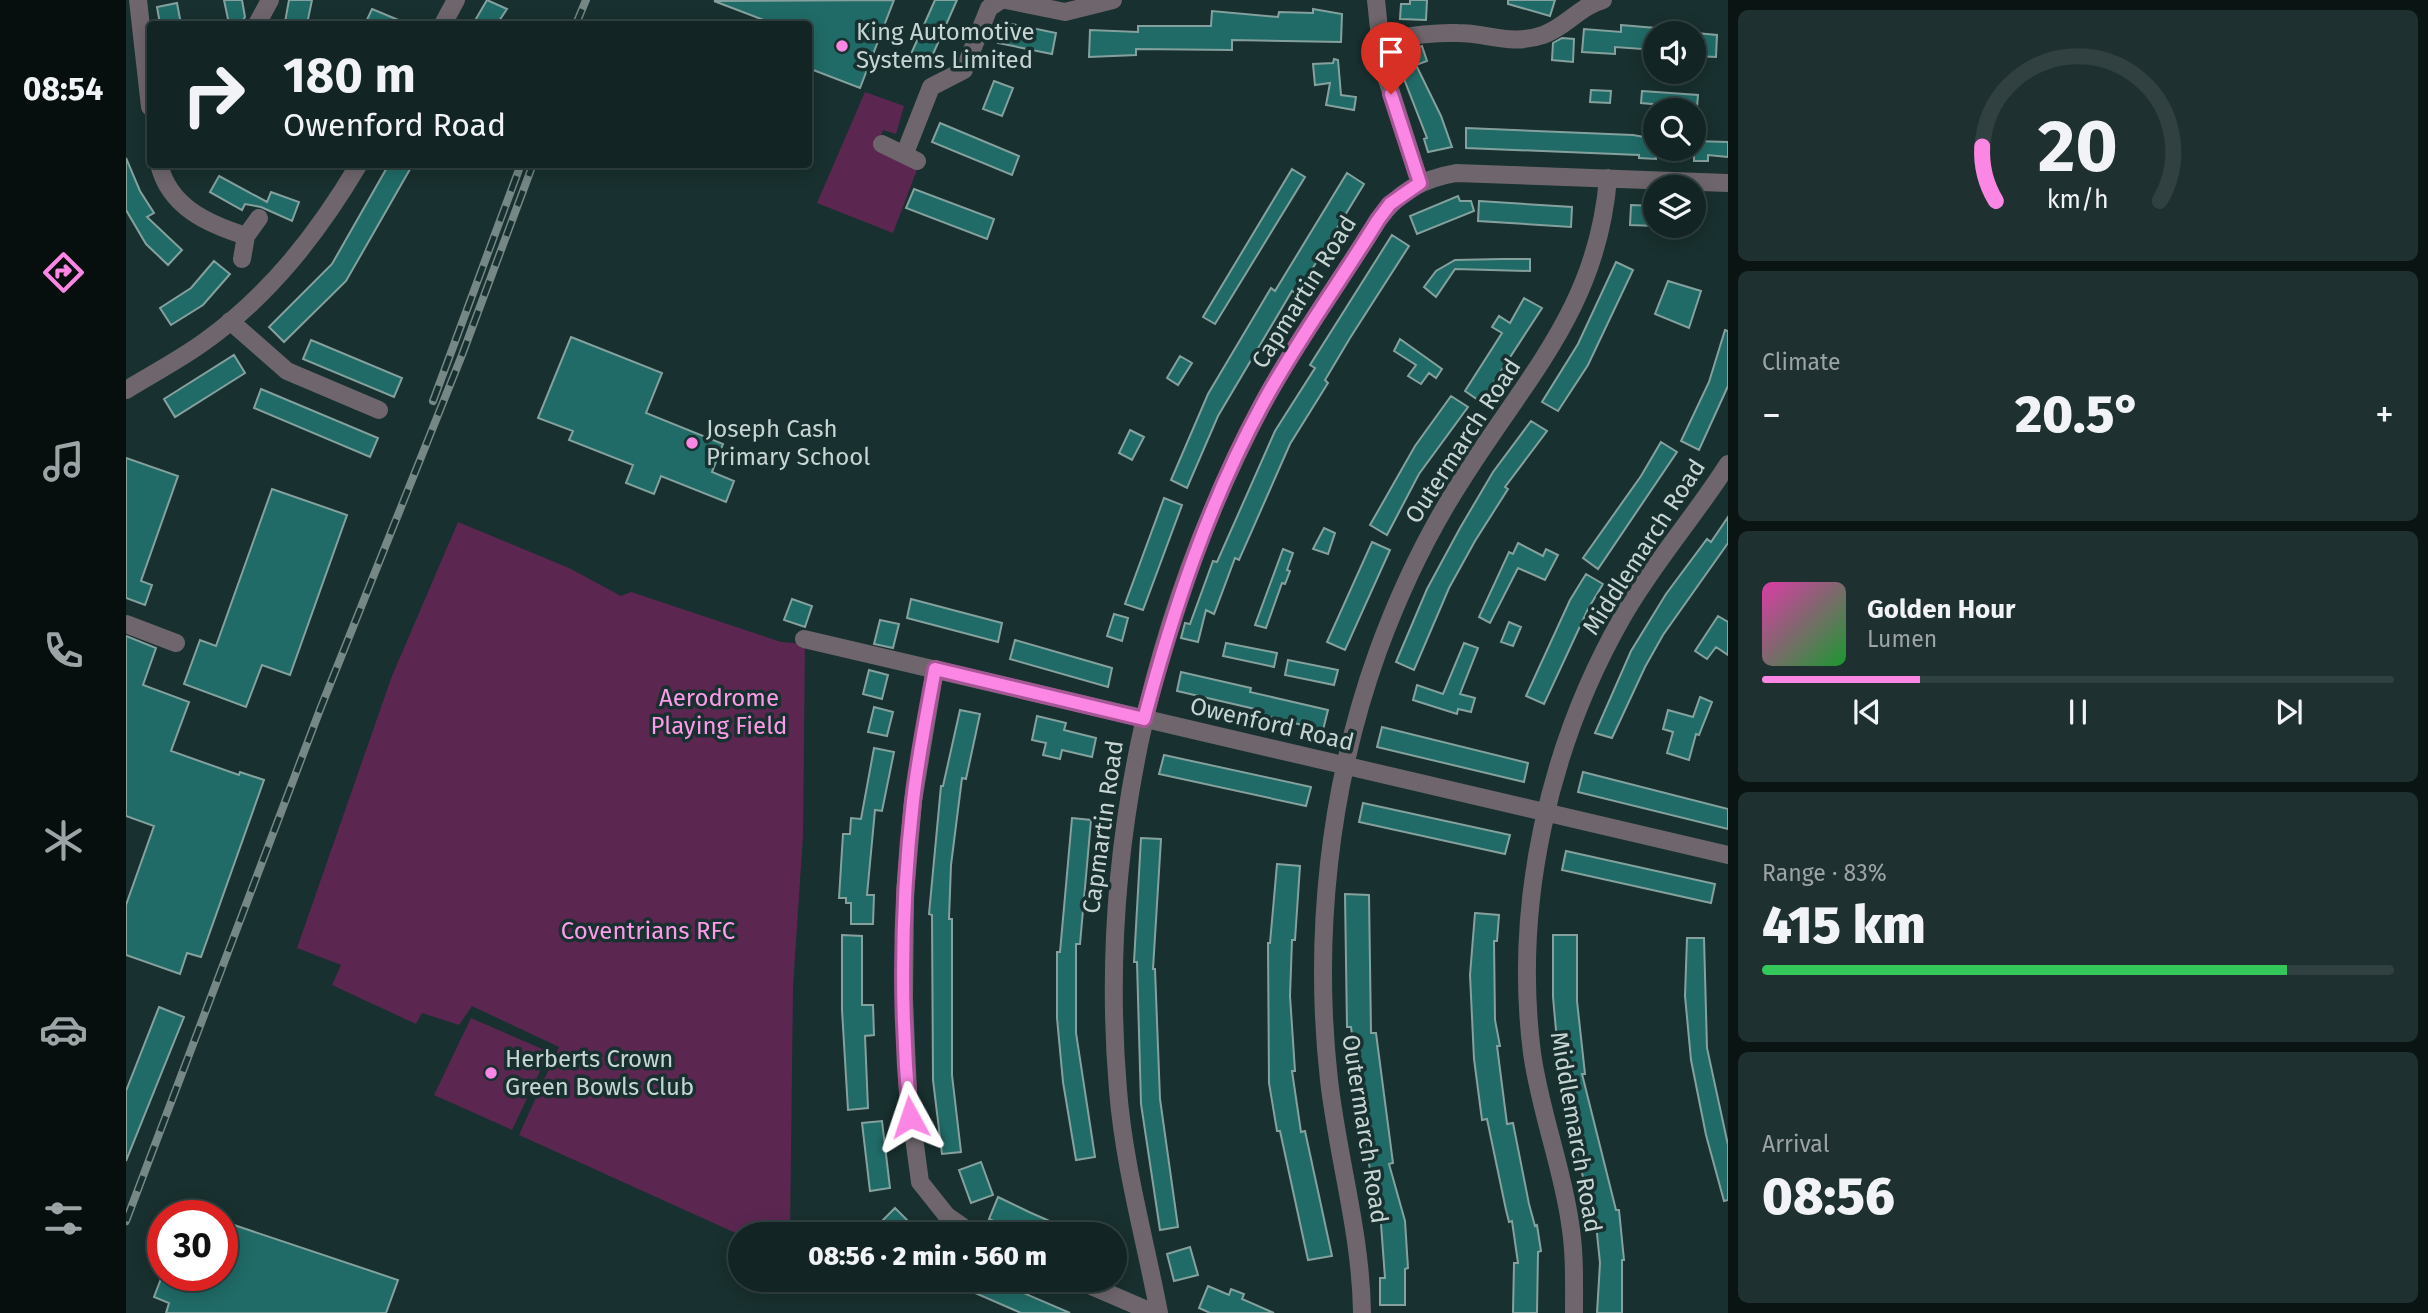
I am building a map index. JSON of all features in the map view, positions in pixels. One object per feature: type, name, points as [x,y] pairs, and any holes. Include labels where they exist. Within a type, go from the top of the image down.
[{"type":"street","points":[[138,0],[147,80]]},
{"type":"street","points":[[259,21],[270,0]]},
{"type":"street","points":[[445,21],[456,0]]},
{"type":"street","points":[[882,144],[911,157],[931,87],[964,70],[989,8],[1004,0],[1075,12],[1113,0]]},
{"type":"street","points":[[1376,0],[1378,41],[1383,67],[1420,183]]},
{"type":"street","points":[[1378,41],[1462,32],[1487,38],[1515,40],[1534,37],[1566,23],[1590,4],[1603,0]]},
{"type":"street","points":[[161,168],[173,195],[191,212],[213,226],[246,236]]},
{"type":"street","points":[[126,390],[205,342],[230,321],[302,251],[325,221],[357,168]]},
{"type":"street","name":"Capmartin Road","points":[[1156,1313],[1129,1168],[1118,1094],[1113,1027],[1113,945],[1121,839],[1144,719],[1178,601],[1206,525],[1240,448],[1263,403],[1378,220],[1390,204],[1420,183],[1456,173],[1728,183]]},
{"type":"street","name":"Outermarch Road","points":[[1362,1313],[1359,1249],[1329,1081],[1323,991],[1328,876],[1345,766],[1358,712],[1378,651],[1418,558],[1461,480],[1551,350],[1580,291],[1596,250],[1605,212],[1608,178]]},
{"type":"street","points":[[242,259],[246,236],[259,218]]},
{"type":"street","points":[[230,321],[287,371],[379,410]]},
{"type":"street","name":"Middlemarch Road","points":[[1574,1313],[1570,1223],[1532,1050],[1529,984],[1532,906],[1545,813],[1558,765],[1592,675],[1653,568],[1697,511],[1728,464]]},
{"type":"street","points":[[126,624],[176,643]]},
{"type":"street","name":"Owenford Road","points":[[804,639],[1728,855]]},
{"type":"street","points":[[935,669],[913,801],[905,894],[904,999],[908,1093],[920,1182],[934,1204],[957,1222]]},
{"type":"street","points":[[1106,1292],[1156,1313]]},
{"type":"green space","points":[[865,92],[904,106],[896,134],[883,130],[875,150],[918,167],[893,233],[817,203]]},
{"type":"green space","name":"Coventrians RFC","points":[[458,522],[569,568],[621,596],[631,592],[781,642],[805,644],[803,835],[793,987],[790,1222],[728,1222],[728,1230],[519,1135],[559,1047],[472,1006],[459,1025],[422,1013],[416,1024],[332,985],[341,965],[297,948],[392,676]]},
{"type":"green space","name":"Herberts Crown Green Bowls Club","points":[[471,1018],[549,1052],[512,1130],[434,1095]]},
{"type":"building","points":[[224,0],[242,0],[245,17],[242,21],[228,21]]},
{"type":"building","points":[[289,0],[312,0],[308,21],[285,21]]},
{"type":"building","points":[[487,0],[507,9],[499,21],[475,21]]},
{"type":"building","name":"King Automotive Systems Limited","points":[[894,0],[860,88],[812,70],[812,21],[766,21],[714,1]]},
{"type":"building","points":[[935,0],[957,0],[926,70],[907,63]]},
{"type":"building","points":[[1410,0],[1427,0],[1426,20],[1400,19],[1401,4],[1410,4]]},
{"type":"building","points":[[1508,0],[1555,0],[1550,16],[1508,4]]},
{"type":"building","points":[[177,3],[180,21],[159,21],[157,7]]},
{"type":"building","points":[[372,9],[401,21],[366,21]]},
{"type":"building","points":[[1313,9],[1342,14],[1341,42],[1232,40],[1232,50],[1136,49],[1136,55],[1089,57],[1090,30],[1138,32],[1138,26],[1211,26],[1212,11],[1278,17],[1279,12],[1313,13]]},
{"type":"building","points":[[1002,22],[1056,33],[1052,54],[998,43]]},
{"type":"building","points":[[1621,25],[1643,27],[1643,49],[1615,47],[1615,54],[1582,52],[1584,29],[1621,32]]},
{"type":"building","points":[[1706,34],[1717,35],[1716,57],[1706,57]]},
{"type":"building","points":[[1562,38],[1574,39],[1573,62],[1552,60],[1553,43]]},
{"type":"building","points":[[1422,46],[1427,61],[1416,65],[1441,116],[1452,147],[1428,152],[1424,139],[1427,138],[1397,61],[1401,60],[1399,55]]},
{"type":"building","points":[[1334,59],[1338,60],[1341,95],[1356,97],[1354,110],[1326,105],[1330,83],[1315,85],[1313,64],[1333,63]]},
{"type":"building","points":[[994,81],[1013,88],[1002,116],[983,109]]},
{"type":"building","points":[[1591,90],[1611,91],[1610,103],[1590,102]]},
{"type":"building","points":[[1642,91],[1698,95],[1698,98],[1643,98],[1641,103]]},
{"type":"building","points":[[940,123],[1019,156],[1012,175],[932,142]]},
{"type":"building","points":[[1466,128],[1643,137],[1643,158],[1639,158],[1639,155],[1466,148]]},
{"type":"building","points":[[1706,141],[1728,142],[1728,157],[1708,155],[1708,161]]},
{"type":"building","points":[[126,158],[140,191],[154,213],[147,217],[182,250],[168,265],[146,244],[126,210]]},
{"type":"building","points":[[387,168],[411,168],[346,281],[284,342],[269,327],[332,264]]},
{"type":"building","points":[[1292,169],[1305,177],[1215,324],[1203,317]]},
{"type":"building","points":[[1347,173],[1364,184],[1297,294],[1292,291],[1218,416],[1187,488],[1171,480],[1208,394],[1271,288],[1275,291]]},
{"type":"building","points":[[219,176],[267,202],[271,192],[299,202],[292,221],[261,207],[245,204],[242,210],[210,192]]},
{"type":"building","points":[[914,189],[994,219],[987,239],[906,208]]},
{"type":"building","points":[[1458,196],[1460,201],[1471,201],[1474,211],[1417,234],[1410,216]]},
{"type":"building","points":[[1479,201],[1572,207],[1571,227],[1478,221]]},
{"type":"building","points":[[1631,205],[1643,205],[1643,226],[1630,225]]},
{"type":"building","points":[[1392,235],[1409,246],[1350,338],[1325,380],[1328,383],[1290,444],[1239,560],[1235,558],[1214,614],[1206,610],[1198,642],[1181,638],[1185,623],[1190,624],[1213,561],[1217,562],[1275,431],[1315,368],[1310,365]]},
{"type":"building","points":[[1530,259],[1530,271],[1455,269],[1436,297],[1424,287],[1436,271],[1455,260]]},
{"type":"building","points":[[214,261],[230,274],[203,305],[171,325],[160,308],[191,288]]},
{"type":"building","points":[[1616,262],[1633,270],[1588,365],[1558,411],[1542,402],[1578,344]]},
{"type":"building","points":[[1668,281],[1701,291],[1689,328],[1655,314]]},
{"type":"building","points":[[1524,298],[1542,308],[1481,402],[1465,391],[1502,333],[1492,327],[1499,316],[1510,323]]},
{"type":"building","points":[[1725,330],[1728,331],[1728,386],[1699,450],[1681,441],[1709,382]]},
{"type":"building","points":[[571,337],[662,373],[646,413],[723,444],[712,472],[734,481],[726,502],[661,476],[654,494],[626,483],[633,465],[569,440],[573,431],[538,418]]},
{"type":"building","points":[[1400,339],[1442,369],[1436,378],[1429,373],[1421,384],[1408,376],[1416,365],[1394,351]]},
{"type":"building","points":[[311,340],[402,378],[394,397],[303,359]]},
{"type":"building","points":[[234,355],[245,373],[175,417],[164,399]]},
{"type":"building","points":[[1180,356],[1192,363],[1178,385],[1167,378]]},
{"type":"building","points":[[261,389],[378,438],[370,457],[254,408]]},
{"type":"building","points":[[1451,396],[1468,407],[1419,474],[1387,535],[1370,525],[1415,446]]},
{"type":"building","points":[[1531,421],[1547,431],[1505,487],[1508,489],[1449,588],[1414,670],[1396,662],[1427,589],[1460,528],[1493,472]]},
{"type":"building","points":[[1130,430],[1144,437],[1132,460],[1119,453]]},
{"type":"building","points":[[1661,442],[1677,452],[1598,569],[1583,558],[1641,476]]},
{"type":"building","points":[[126,458],[178,476],[141,581],[152,585],[145,605],[126,598]]},
{"type":"building","points":[[272,489],[347,515],[290,675],[262,665],[246,707],[184,684],[200,640],[216,646]]},
{"type":"building","points":[[1164,498],[1182,505],[1143,610],[1125,604]]},
{"type":"building","points":[[1728,517],[1728,543],[1663,635],[1612,738],[1595,733],[1631,651],[1666,594],[1707,539],[1711,542]]},
{"type":"building","points":[[1324,528],[1335,533],[1328,554],[1313,549]]},
{"type":"building","points":[[1372,542],[1390,550],[1345,650],[1327,642]]},
{"type":"building","points":[[1518,543],[1543,556],[1546,549],[1558,555],[1545,580],[1518,568],[1490,623],[1479,617],[1509,552],[1513,554]]},
{"type":"building","points":[[1283,549],[1293,553],[1287,570],[1290,571],[1285,584],[1282,583],[1266,628],[1255,625]]},
{"type":"building","points":[[1586,574],[1603,584],[1588,609],[1544,704],[1526,696],[1570,600]]},
{"type":"building","points":[[792,599],[812,606],[805,627],[784,620]]},
{"type":"building","points":[[911,599],[1002,623],[998,642],[907,618]]},
{"type":"building","points":[[1114,614],[1128,618],[1122,641],[1107,636]]},
{"type":"building","points":[[1718,616],[1728,622],[1728,655],[1716,647],[1707,659],[1695,651]]},
{"type":"building","points":[[880,620],[899,624],[893,648],[874,644]]},
{"type":"building","points":[[1509,622],[1521,627],[1513,646],[1501,642]]},
{"type":"building","points":[[126,636],[156,648],[143,685],[189,702],[171,751],[239,775],[240,772],[264,780],[201,957],[187,953],[180,974],[126,955],[126,905],[154,826],[126,816]]},
{"type":"building","points":[[1015,640],[1112,668],[1108,687],[1010,659]]},
{"type":"building","points":[[1226,643],[1277,653],[1274,667],[1223,656]]},
{"type":"building","points":[[1464,643],[1478,648],[1460,694],[1475,698],[1471,712],[1458,709],[1457,714],[1413,700],[1417,685],[1443,694]]},
{"type":"building","points":[[1288,660],[1338,670],[1334,685],[1285,675]]},
{"type":"building","points":[[869,670],[888,675],[882,699],[863,694]]},
{"type":"building","points":[[1181,672],[1328,710],[1323,730],[1253,713],[1255,709],[1177,691]]},
{"type":"building","points":[[1700,697],[1712,702],[1699,735],[1696,734],[1689,760],[1667,753],[1673,732],[1663,729],[1668,710],[1693,717]]},
{"type":"building","points":[[874,707],[893,712],[887,736],[868,732]]},
{"type":"building","points":[[960,710],[980,714],[966,779],[962,778],[951,865],[949,919],[952,919],[952,1075],[961,1152],[942,1154],[933,1080],[932,915],[929,914],[941,786]]},
{"type":"building","points":[[1037,716],[1066,723],[1064,730],[1096,738],[1092,757],[1062,750],[1060,759],[1043,755],[1046,743],[1032,740]]},
{"type":"building","points":[[1382,727],[1528,763],[1524,782],[1377,747]]},
{"type":"building","points":[[874,748],[894,752],[882,811],[875,810],[867,895],[874,895],[873,924],[851,924],[851,903],[846,903],[846,898],[839,898],[843,834],[850,834],[851,818],[861,819]]},
{"type":"building","points":[[1164,755],[1311,787],[1306,806],[1159,774]]},
{"type":"building","points":[[1583,772],[1728,809],[1728,829],[1578,792]]},
{"type":"building","points":[[1363,803],[1510,835],[1505,854],[1359,822]]},
{"type":"building","points":[[1072,818],[1091,820],[1080,944],[1076,944],[1076,1033],[1095,1157],[1076,1160],[1063,1082],[1057,1018],[1057,952],[1060,952]]},
{"type":"building","points":[[1141,838],[1161,839],[1153,969],[1160,1099],[1178,1227],[1160,1230],[1141,1104],[1137,962],[1134,962]]},
{"type":"building","points":[[1566,851],[1715,884],[1711,903],[1562,870]]},
{"type":"building","points":[[1277,864],[1300,866],[1295,940],[1292,940],[1290,996],[1295,1071],[1292,1071],[1301,1132],[1305,1131],[1332,1256],[1308,1260],[1280,1131],[1277,1131],[1269,1083],[1268,943]]},
{"type":"building","points":[[1345,894],[1369,895],[1371,1033],[1376,1033],[1393,1163],[1389,1164],[1405,1221],[1408,1268],[1405,1269],[1405,1305],[1380,1305],[1380,1278],[1385,1278],[1379,1203],[1375,1204],[1368,1179],[1371,1178],[1351,1027],[1347,1027]]},
{"type":"building","points":[[1475,913],[1499,915],[1497,941],[1494,941],[1495,1020],[1500,1046],[1497,1046],[1507,1124],[1513,1123],[1541,1251],[1538,1252],[1537,1313],[1513,1313],[1514,1263],[1518,1263],[1512,1221],[1509,1222],[1506,1210],[1487,1119],[1482,1120],[1474,1059],[1470,975]]},
{"type":"building","points":[[842,935],[862,936],[862,1005],[873,1005],[874,1035],[865,1036],[868,1108],[848,1110],[842,1010]]},
{"type":"building","points":[[1553,935],[1577,935],[1577,1001],[1585,1074],[1582,1074],[1616,1210],[1619,1210],[1624,1260],[1622,1313],[1597,1313],[1600,1263],[1594,1205],[1590,1206],[1561,1086],[1553,997]]},
{"type":"building","points":[[1687,938],[1704,938],[1707,1048],[1728,1145],[1728,1200],[1724,1201],[1706,1135],[1691,1060],[1685,996]]},
{"type":"building","points":[[159,1007],[184,1017],[126,1161],[126,1091]]},
{"type":"building","points":[[882,1121],[890,1188],[870,1191],[862,1123]]},
{"type":"building","points":[[981,1162],[993,1195],[971,1203],[959,1170]]},
{"type":"building","points":[[998,1197],[1052,1222],[996,1222],[989,1219]]},
{"type":"building","points":[[895,1208],[909,1222],[881,1222]]},
{"type":"building","points":[[238,1226],[398,1280],[386,1313],[166,1313],[169,1303],[154,1297],[156,1291],[238,1291]]},
{"type":"building","points":[[1190,1247],[1198,1275],[1174,1281],[1167,1254]]},
{"type":"building","points":[[1208,1286],[1229,1295],[1231,1289],[1244,1294],[1242,1299],[1274,1313],[1210,1313],[1199,1308]]},
{"type":"building","points":[[973,1292],[1021,1292],[1070,1313],[1021,1313]]},
{"type":"railway","points":[[577,21],[586,0]]},
{"type":"railway","points":[[433,401],[520,168]]},
{"type":"railway","points":[[126,1221],[321,707],[462,355],[532,168]]},
{"type":"place","name":"King Automotive Systems Limited","points":[[842,46]]},
{"type":"place","name":"Joseph Cash Primary School","points":[[692,443]]},
{"type":"place","name":"Herberts Crown Green Bowls Club","points":[[491,1073]]},
{"type":"route","points":[[910,1117],[904,999],[905,894],[913,801],[935,669],[1144,719],[1178,601],[1206,525],[1263,403],[1378,220],[1390,204],[1420,183],[1391,94]]},
{"type":"park label","name":"Aerodrome Playing Field","points":[[719,712]]}]
